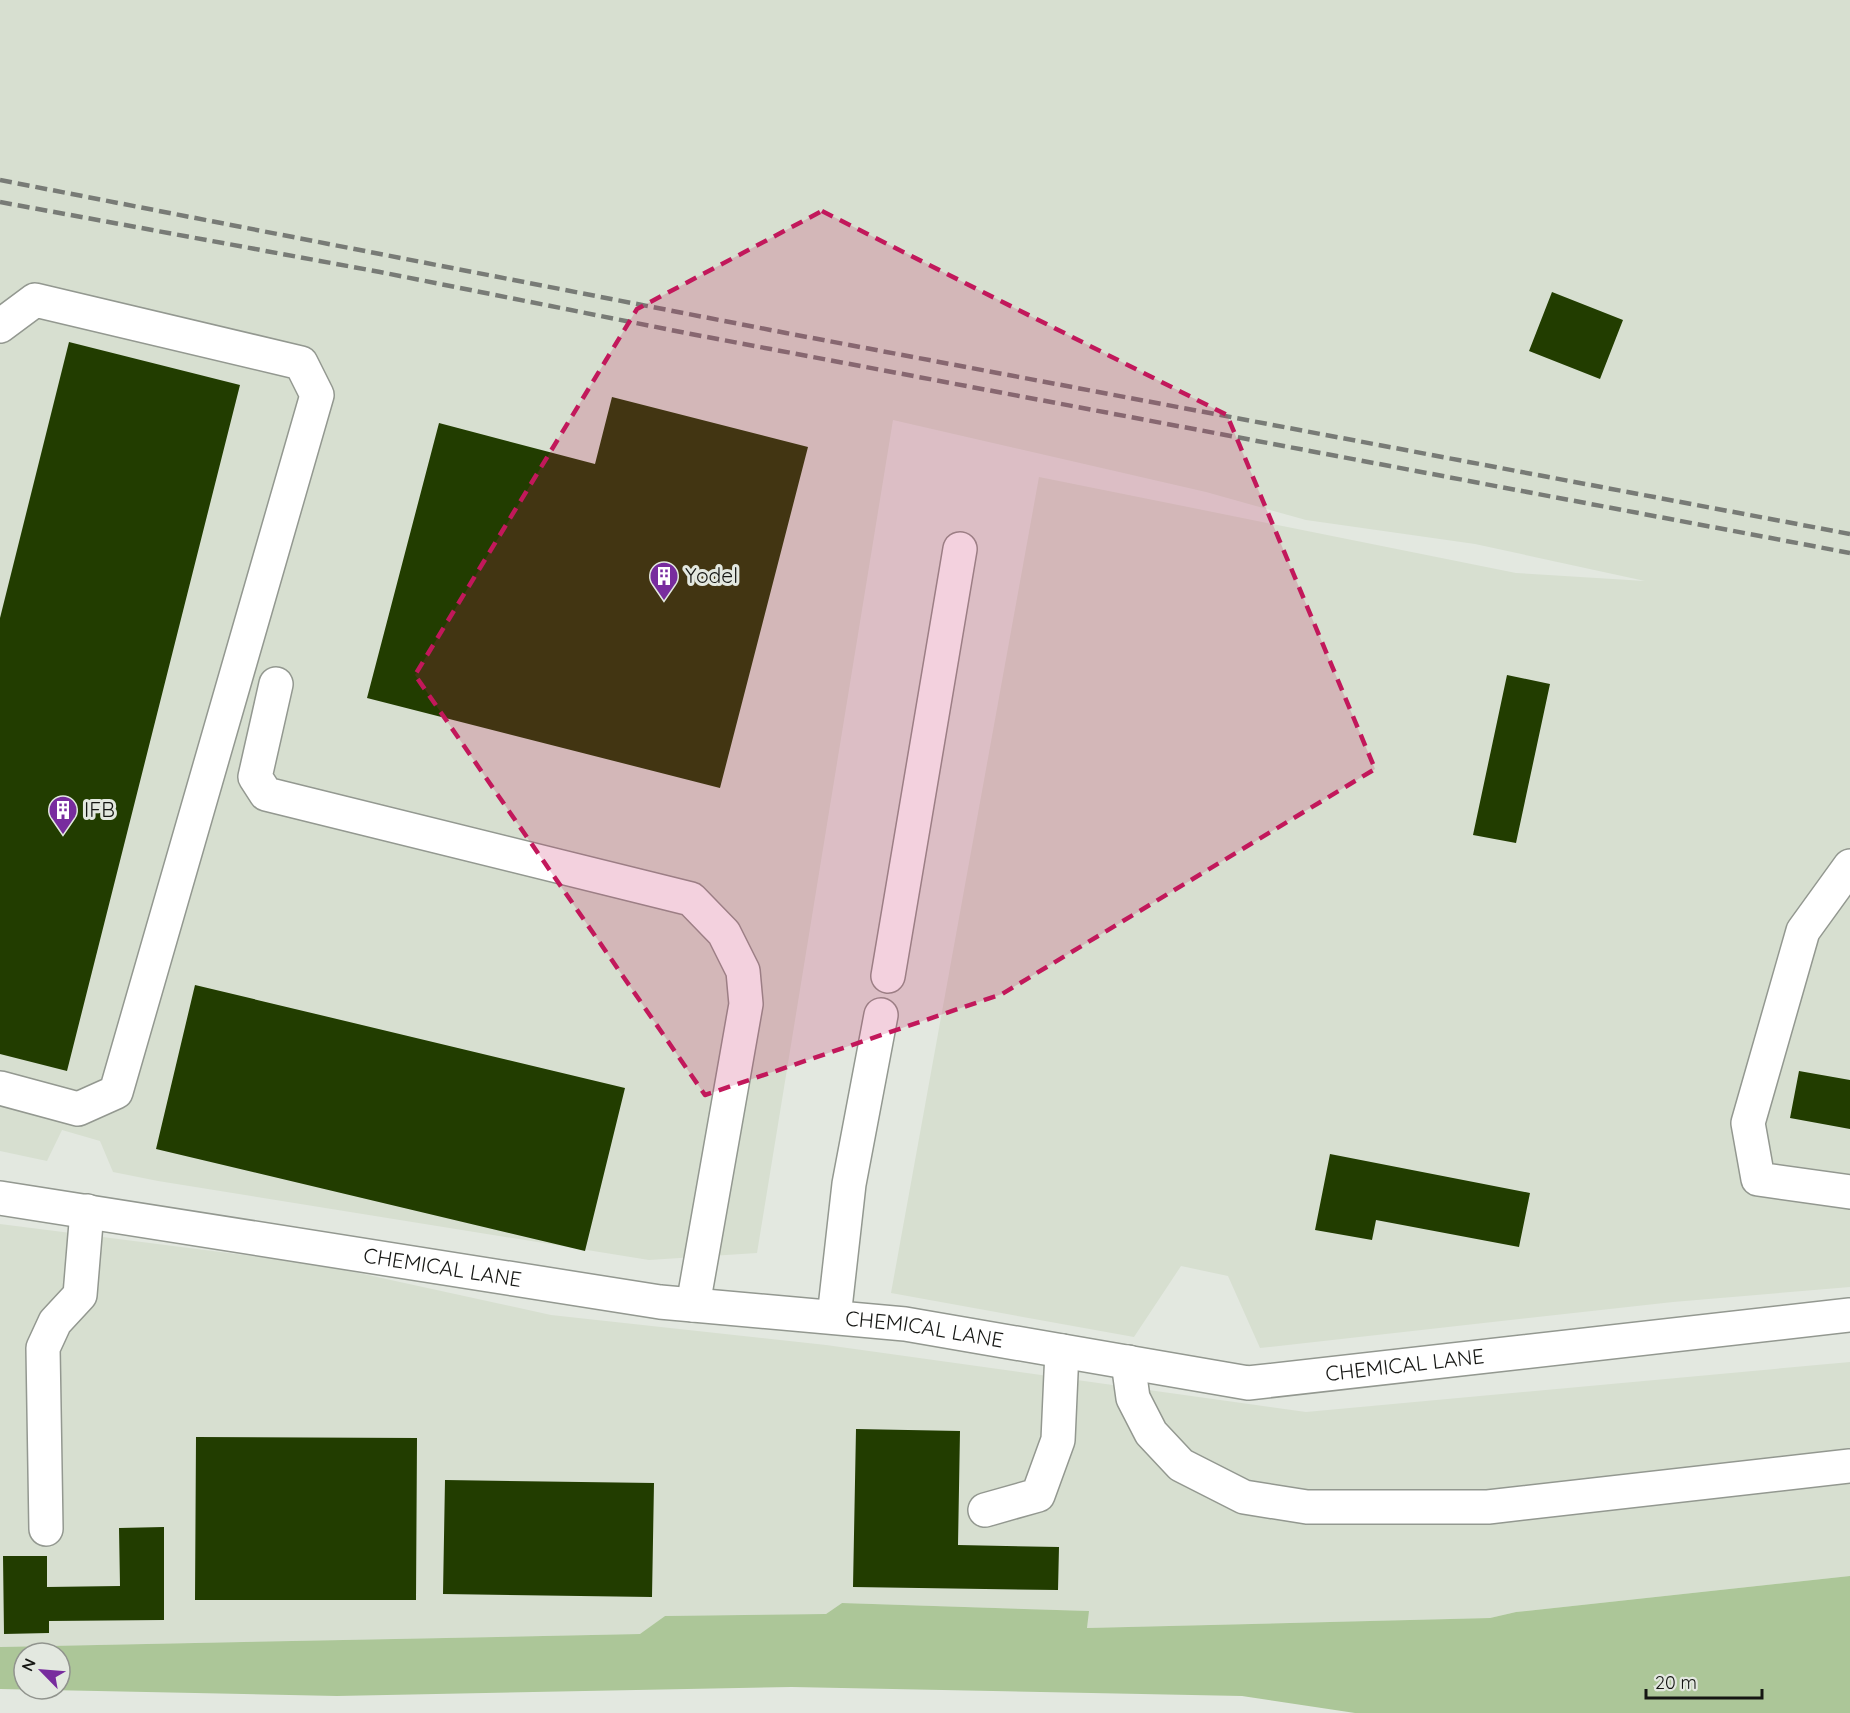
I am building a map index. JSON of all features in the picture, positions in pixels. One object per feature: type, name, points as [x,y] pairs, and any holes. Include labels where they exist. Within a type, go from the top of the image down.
[{"type":"street","points":[[0,326],[34,300],[300,363],[317,395],[116,1092],[78,1109],[0,1088]]},
{"type":"street","points":[[888,976],[960,549]]},
{"type":"street","points":[[276,684],[255,777],[266,794],[691,899],[724,933],[743,971],[746,1004],[693,1305]]},
{"type":"street","points":[[1850,866],[1803,932],[1748,1123],[1758,1179],[1850,1192]]},
{"type":"street","points":[[834,1317],[849,1184],[881,1015]]},
{"type":"street","name":"CHEMICAL LANE","points":[[0,1198],[693,1305],[905,1324],[1248,1383],[1850,1315]]},
{"type":"street","points":[[46,1529],[43,1348],[55,1322],[80,1295],[87,1211]]},
{"type":"street","points":[[985,1510],[1038,1496],[1058,1440],[1062,1351]]},
{"type":"street","points":[[1128,1362],[1133,1398],[1151,1433],[1181,1465],[1244,1497],[1307,1507],[1488,1507],[1850,1466]]},
{"type":"highlighted area","points":[[822,211],[1227,415],[1375,769],[1002,994],[705,1095],[415,675],[637,309]]},
{"type":"shaded area","points":[[0,0],[1850,0],[1850,1287],[1673,1302],[1260,1348],[1228,1276],[1181,1266],[1134,1337],[891,1293],[1039,477],[1516,573],[1645,581],[1475,544],[1306,520],[1206,492],[893,420],[757,1253],[649,1260],[158,1181],[113,1172],[100,1141],[62,1130],[47,1161],[0,1151]]},
{"type":"shaded area","points":[[0,1224],[322,1265],[551,1315],[826,1345],[1306,1412],[1850,1362],[1850,1576],[1516,1612],[1490,1618],[1087,1628],[1088,1611],[842,1603],[826,1614],[665,1616],[641,1634],[72,1646],[72,1641],[12,1641],[12,1647],[0,1647]]},
{"type":"green space","points":[[1850,1576],[1850,1713],[1355,1713],[1242,1696],[792,1687],[337,1696],[72,1690],[72,1646],[640,1634],[665,1616],[826,1614],[842,1603],[1089,1611],[1087,1628],[1490,1618],[1516,1612]]},
{"type":"green space","points":[[0,1647],[12,1647],[12,1689],[0,1689]]},
{"type":"building","points":[[1552,292],[1623,320],[1600,379],[1529,351]]},
{"type":"building","name":"IFB","points":[[69,342],[240,385],[67,1071],[0,1054],[0,618]]},
{"type":"building","name":"Yodel","points":[[612,397],[808,447],[720,788],[367,698],[439,423],[595,464]]},
{"type":"building","points":[[1507,675],[1550,684],[1516,843],[1473,835]]},
{"type":"building","points":[[195,985],[625,1088],[585,1251],[156,1149]]},
{"type":"building","points":[[1799,1071],[1850,1080],[1850,1129],[1790,1118]]},
{"type":"building","points":[[1330,1154],[1530,1193],[1519,1247],[1376,1220],[1372,1240],[1315,1230]]},
{"type":"building","points":[[856,1429],[960,1431],[958,1545],[1059,1547],[1058,1590],[853,1587]]},
{"type":"building","points":[[196,1437],[417,1438],[416,1600],[195,1600]]},
{"type":"building","points":[[445,1480],[654,1483],[652,1597],[443,1594]]},
{"type":"building","points":[[164,1527],[164,1620],[49,1621],[49,1633],[4,1634],[3,1556],[47,1556],[47,1587],[120,1586],[119,1528]]},
{"type":"railway","points":[[0,180],[786,333],[1850,534]]},
{"type":"railway","points":[[0,202],[380,272],[691,334],[1850,553]]},
{"type":"place","name":"Yodel","points":[[664,602]]},
{"type":"place","name":"IFB","points":[[63,836]]}]
